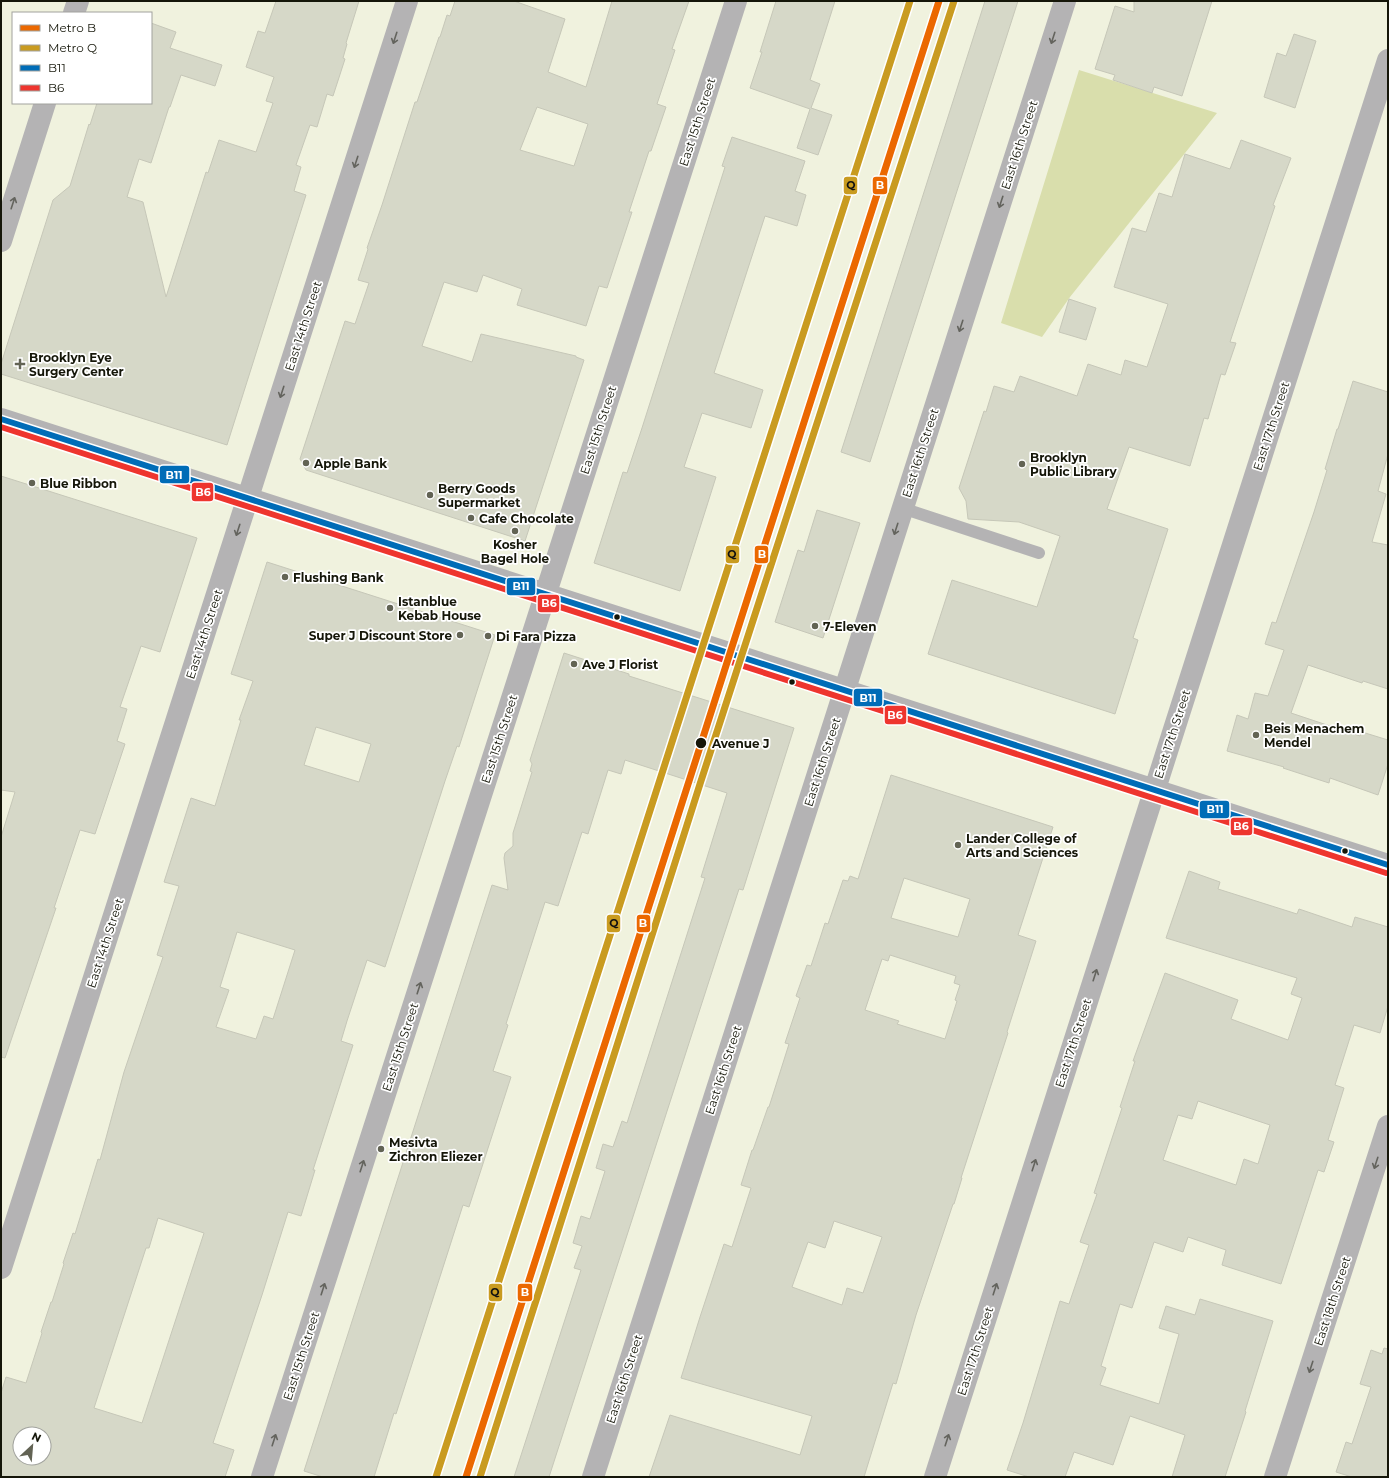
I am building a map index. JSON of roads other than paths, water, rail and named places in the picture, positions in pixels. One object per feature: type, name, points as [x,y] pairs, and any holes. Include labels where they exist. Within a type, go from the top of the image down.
[{"type":"street","points":[[74,12],[78,1]]},
{"type":"street","name":"East 14th Street","points":[[1,1268],[407,1]]},
{"type":"street","name":"East 15th Street","points":[[262,1477],[736,1]]},
{"type":"street","name":"East 16th Street","points":[[593,1477],[1065,1]]},
{"type":"street","name":"East 17th Street","points":[[935,1477],[1388,60]]},
{"type":"street","points":[[1,240],[45,104]]},
{"type":"street","points":[[1,419],[1388,865]]},
{"type":"street","name":"East 18th Street","points":[[1275,1477],[1388,1126]]},
{"type":"lane","points":[[902,508],[1039,553]]},
{"type":"metro line","name":"Q","points":[[436,1477],[910,1]]},
{"type":"metro line","name":"B","points":[[466,1477],[939,1]]},
{"type":"metro line","name":"Q","points":[[480,1477],[700,784],[954,1]]},
{"type":"place","name":"Brooklyn Eye Surgery Center","points":[[20,364]]},
{"type":"place","name":"Apple Bank","points":[[306,463]]},
{"type":"place","name":"Brooklyn Public Library","points":[[1022,464]]},
{"type":"place","name":"Blue Ribbon","points":[[32,483]]},
{"type":"place","name":"Berry Goods Supermarket","points":[[430,495]]},
{"type":"place","name":"Cafe Chocolate","points":[[471,518]]},
{"type":"place","name":"Kosher Bagel Hole","points":[[515,531]]},
{"type":"place","name":"Flushing Bank","points":[[285,577]]},
{"type":"place","name":"Istanblue Kebab House","points":[[390,608]]},
{"type":"place","name":"7-Eleven","points":[[815,626]]},
{"type":"place","name":"Super J Discount Store","points":[[460,635]]},
{"type":"place","name":"Di Fara Pizza","points":[[488,636]]},
{"type":"place","name":"Ave J Florist","points":[[574,664]]},
{"type":"place","name":"Beis Menachem Mendel","points":[[1256,735]]},
{"type":"place","name":"Avenue J","points":[[701,743]]},
{"type":"place","name":"Lander College of Arts and Sciences","points":[[958,845]]},
{"type":"place","name":"Mesivta Zichron Eliezer","points":[[381,1149]]}]
